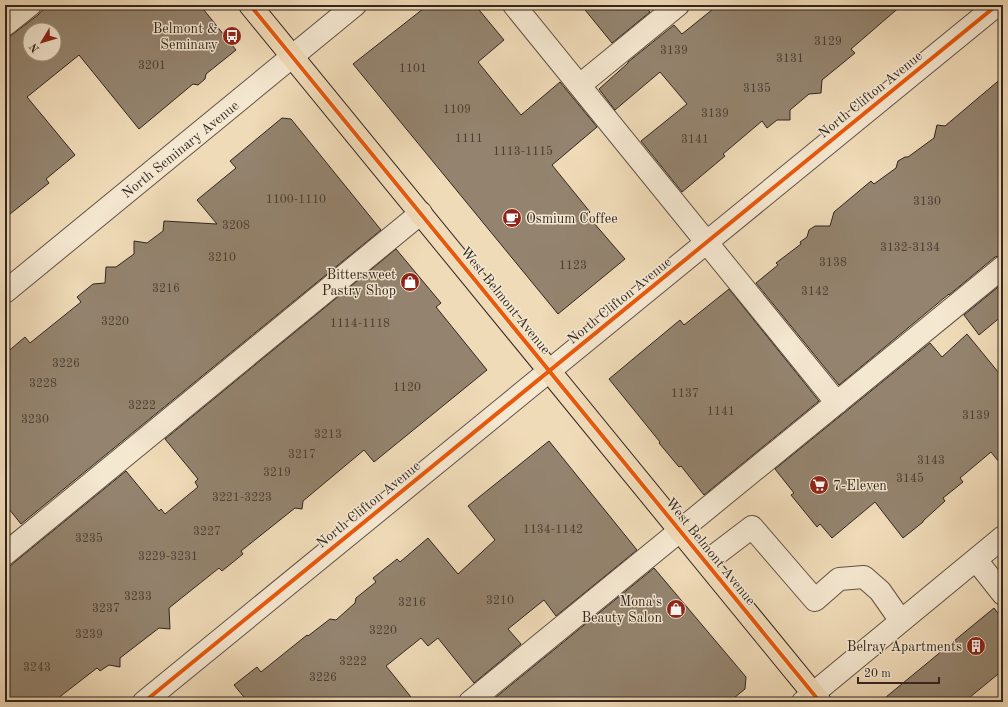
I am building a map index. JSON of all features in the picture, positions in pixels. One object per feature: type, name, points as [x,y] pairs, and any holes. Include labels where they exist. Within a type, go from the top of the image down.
[{"type":"main road","name":"West Belmont Avenue","points":[[250,5],[706,562],[812,699]]},
{"type":"street","name":"North Seminary Avenue","points":[[5,292],[355,5]]},
{"type":"street","points":[[514,5],[837,402]]},
{"type":"street","points":[[580,85],[678,5]]},
{"type":"street","name":"North Clifton Avenue","points":[[144,702],[997,5]]},
{"type":"street","points":[[5,554],[421,213]]},
{"type":"street","points":[[470,702],[1003,267]]},
{"type":"street","points":[[706,562],[752,527],[815,600],[839,579],[864,577],[880,591],[901,621]]},
{"type":"street","points":[[812,699],[901,621],[1003,537]]},
{"type":"street","points":[[976,560],[1003,594]]},
{"type":"building","points":[[47,5],[200,5],[236,50],[206,74],[205,79],[198,85],[193,84],[139,129],[79,55],[27,97],[75,155],[46,179],[49,183],[5,218],[5,40],[22,27],[22,62],[62,62],[62,22],[29,22]]},
{"type":"building","points":[[428,5],[475,5],[504,40],[478,62],[521,115],[560,82],[597,127],[552,165],[590,212],[587,215],[625,259],[558,314],[353,64]]},
{"type":"building","points":[[581,5],[644,5],[650,12],[612,43]]},
{"type":"building","points":[[718,5],[902,5],[851,49],[855,53],[822,80],[821,93],[809,94],[790,110],[790,120],[777,120],[767,128],[762,121],[723,154],[725,156],[682,192],[641,141],[687,104],[660,72],[615,110],[599,89],[628,62],[674,25],[682,34]]},
{"type":"building","points":[[1003,77],[1003,255],[995,257],[839,385],[756,283],[778,265],[776,263],[801,244],[800,242],[807,237],[809,230],[815,226],[830,226],[834,212],[871,181],[874,184],[896,168],[898,161],[908,157],[934,138],[937,125],[945,126]]},
{"type":"building","points":[[282,118],[291,119],[381,230],[21,524],[5,504],[5,354],[25,337],[30,343],[81,302],[77,297],[93,284],[105,283],[106,267],[116,267],[134,254],[134,241],[147,243],[163,231],[164,221],[217,224],[197,200],[236,168],[230,161]]},
{"type":"building","points":[[396,249],[441,303],[436,307],[487,370],[374,462],[364,450],[303,501],[302,509],[295,508],[241,551],[243,554],[222,571],[219,568],[169,608],[170,629],[159,628],[120,658],[120,667],[109,665],[100,671],[97,668],[53,702],[5,702],[5,570],[126,471],[159,511],[161,509],[165,514],[198,487],[195,482],[198,479],[165,439]]},
{"type":"building","points":[[1003,283],[1003,315],[979,335],[964,315]]},
{"type":"building","points":[[729,289],[819,401],[704,495],[681,466],[679,467],[659,443],[660,442],[609,379],[680,320],[684,325]]},
{"type":"building","points":[[967,334],[1003,378],[1003,467],[991,452],[960,478],[963,482],[943,498],[945,501],[923,522],[903,538],[875,502],[832,538],[820,524],[817,527],[791,495],[794,493],[775,469],[930,343],[942,357]]},
{"type":"building","points":[[549,441],[637,550],[556,616],[544,600],[508,629],[521,644],[474,683],[438,638],[428,646],[421,638],[386,666],[415,702],[248,702],[234,685],[257,667],[261,672],[307,635],[308,636],[330,619],[336,620],[355,603],[356,598],[376,582],[373,578],[397,559],[400,562],[428,538],[458,574],[495,540],[468,506]]},
{"type":"building","points":[[654,568],[746,677],[745,689],[729,702],[490,702]]},
{"type":"building","name":"Belray Apartments","points":[[994,608],[1003,620],[1003,670],[964,702],[880,702]]},
{"type":"cycle path","points":[[250,5],[820,702]]},
{"type":"cycle path","points":[[144,702],[997,5]]},
{"type":"place","name":"Belmont & Seminary","points":[[232,36]]},
{"type":"place","name":"Osmium Coffee","points":[[512,218]]},
{"type":"place","name":"Bittersweet Pastry Shop","points":[[410,282]]},
{"type":"place","name":"7-Eleven","points":[[819,485]]},
{"type":"place","name":"Mona's Beauty Salon","points":[[676,609]]},
{"type":"place","name":"Belray Apartments","points":[[976,646]]}]
